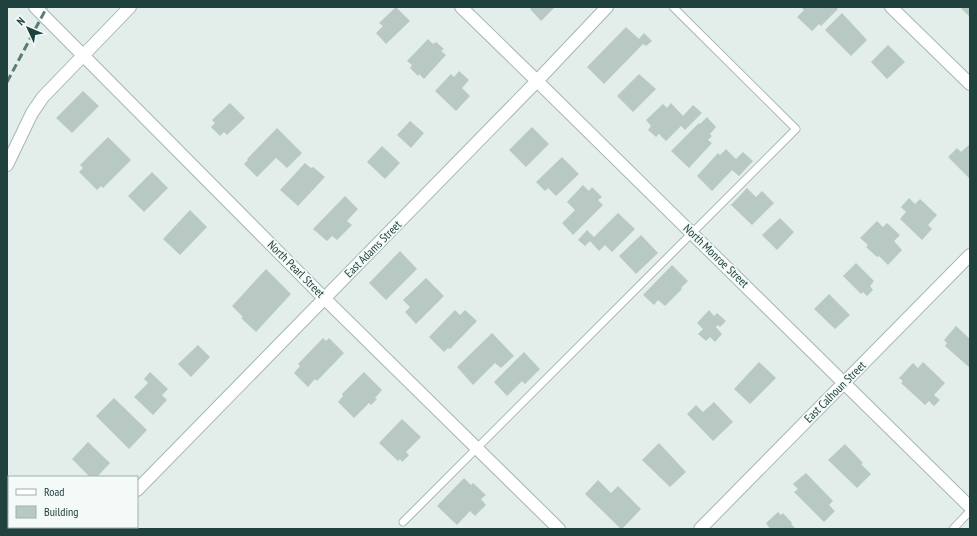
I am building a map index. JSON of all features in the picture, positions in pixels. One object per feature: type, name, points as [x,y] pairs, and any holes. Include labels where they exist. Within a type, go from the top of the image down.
[{"type":"street","name":"North Pearl Street","points":[[35,7],[324,298],[559,529]]},
{"type":"street","points":[[7,165],[32,113],[43,96],[130,7]]},
{"type":"street","name":"North Monroe Street","points":[[461,7],[970,507]]},
{"type":"street","name":"East Adams Street","points":[[138,489],[538,81],[607,7]]},
{"type":"street","points":[[891,7],[970,84]]},
{"type":"street","name":"East Calhoun Street","points":[[700,529],[970,255]]},
{"type":"lane","points":[[403,522],[796,129],[673,7]]},
{"type":"lane","points":[[953,529],[970,512]]},
{"type":"building","points":[[396,7],[410,21],[386,44],[376,33],[383,26],[379,23]]},
{"type":"building","points":[[532,7],[555,7],[541,21],[530,9]]},
{"type":"building","points":[[801,7],[836,7],[838,9],[821,26],[819,24],[812,31],[797,17],[804,10]]},
{"type":"building","points":[[960,7],[970,7],[970,17]]},
{"type":"building","points":[[842,13],[867,40],[851,56],[825,30]]},
{"type":"building","points":[[626,27],[639,39],[644,33],[652,41],[646,46],[643,44],[604,84],[587,67]]},
{"type":"building","points":[[428,39],[433,44],[436,42],[444,49],[441,51],[446,55],[424,79],[419,74],[418,76],[410,68],[412,65],[407,61]]},
{"type":"building","points":[[888,45],[905,62],[887,79],[871,62]]},
{"type":"building","points":[[459,71],[469,80],[462,88],[470,96],[456,111],[435,91],[451,74],[454,77]]},
{"type":"building","points":[[639,74],[656,89],[633,112],[617,96]]},
{"type":"building","points":[[83,91],[99,106],[72,133],[56,118]]},
{"type":"building","points":[[230,103],[245,118],[227,135],[224,132],[220,136],[211,127],[215,123],[212,120]]},
{"type":"building","points":[[671,103],[683,116],[693,105],[702,113],[685,130],[681,126],[666,141],[659,134],[656,137],[648,130],[651,126],[646,120],[663,104],[667,108]]},
{"type":"building","points":[[707,117],[716,127],[710,134],[712,136],[708,140],[712,143],[689,168],[671,151]]},
{"type":"building","points":[[410,121],[424,133],[411,148],[397,135]]},
{"type":"building","points":[[532,127],[549,144],[526,167],[509,150]]},
{"type":"building","points":[[277,128],[302,153],[287,168],[276,158],[257,177],[244,164]]},
{"type":"building","points":[[108,137],[131,160],[103,188],[101,186],[97,190],[79,172],[83,168],[80,165]]},
{"type":"building","points":[[970,144],[970,179],[948,157],[957,148],[961,152]]},
{"type":"building","points":[[382,146],[400,163],[385,179],[367,162]]},
{"type":"building","points":[[726,149],[736,159],[743,152],[753,161],[739,176],[732,170],[712,191],[697,176],[718,153],[720,155]]},
{"type":"building","points":[[562,157],[579,174],[556,196],[548,188],[545,191],[536,182]]},
{"type":"building","points":[[305,163],[311,168],[313,167],[325,177],[298,206],[280,190]]},
{"type":"building","points":[[152,172],[168,188],[144,212],[128,196]]},
{"type":"building","points":[[583,185],[589,191],[592,187],[602,197],[598,200],[603,205],[573,235],[562,223],[575,210],[567,202]]},
{"type":"building","points":[[747,188],[756,197],[762,191],[774,203],[752,225],[731,205]]},
{"type":"building","points":[[345,196],[358,209],[347,221],[352,225],[337,240],[332,236],[327,241],[313,229]]},
{"type":"building","points":[[909,198],[915,204],[920,199],[937,215],[928,225],[932,229],[922,240],[900,219],[906,212],[901,207]]},
{"type":"building","points":[[190,210],[207,227],[180,255],[163,239]]},
{"type":"building","points":[[618,213],[635,229],[612,252],[605,245],[599,251],[590,241],[585,246],[578,240],[587,230],[594,237]]},
{"type":"building","points":[[780,218],[794,232],[777,250],[762,235]]},
{"type":"building","points":[[877,221],[883,227],[887,223],[900,235],[894,241],[902,250],[888,265],[879,256],[877,257],[866,247],[868,245],[860,238]]},
{"type":"building","points":[[641,235],[658,253],[636,274],[619,256]]},
{"type":"building","points":[[400,251],[417,269],[386,300],[369,283]]},
{"type":"building","points":[[856,263],[874,281],[870,286],[873,290],[867,296],[863,292],[861,294],[843,276]]},
{"type":"building","points":[[672,265],[688,281],[665,306],[658,300],[654,305],[643,295]]},
{"type":"building","points":[[266,269],[291,294],[256,332],[241,318],[243,317],[232,306]]},
{"type":"building","points":[[426,278],[444,296],[416,324],[405,312],[410,307],[403,300]]},
{"type":"building","points":[[829,294],[850,315],[835,329],[814,309]]},
{"type":"building","points":[[455,310],[460,315],[465,310],[477,321],[450,349],[448,348],[444,352],[429,337]]},
{"type":"building","points":[[709,310],[714,316],[717,313],[726,321],[720,327],[718,325],[716,327],[722,334],[715,342],[710,337],[706,341],[698,334],[703,329],[697,323]]},
{"type":"building","points":[[956,326],[970,339],[970,368],[945,346],[947,343],[944,340]]},
{"type":"building","points":[[492,333],[514,356],[501,368],[495,363],[473,385],[457,367]]},
{"type":"building","points":[[323,338],[326,341],[329,338],[344,353],[317,381],[315,379],[308,387],[294,373],[300,366],[298,364]]},
{"type":"building","points":[[198,345],[210,357],[191,377],[178,364]]},
{"type":"building","points":[[524,352],[540,369],[525,384],[522,381],[507,396],[494,382]]},
{"type":"building","points":[[759,362],[776,378],[750,404],[734,389]]},
{"type":"building","points":[[923,362],[945,383],[934,395],[940,400],[934,406],[929,401],[925,405],[901,383],[903,381],[899,378],[913,363],[918,368]]},
{"type":"building","points":[[150,372],[168,389],[162,395],[167,400],[153,415],[134,397],[148,383],[144,379]]},
{"type":"building","points":[[364,372],[382,390],[375,398],[377,399],[371,405],[369,403],[354,418],[338,402],[343,396],[342,394]]},
{"type":"building","points":[[114,398],[147,430],[129,449],[96,416]]},
{"type":"building","points":[[714,402],[733,422],[713,441],[687,414],[696,405],[703,412]]},
{"type":"building","points":[[402,419],[421,437],[406,452],[409,455],[402,462],[400,459],[398,461],[379,443]]},
{"type":"building","points":[[88,442],[110,463],[98,476],[89,476],[72,459]]},
{"type":"building","points":[[659,443],[686,472],[670,487],[642,460]]},
{"type":"building","points":[[845,444],[871,474],[857,488],[828,460]]},
{"type":"building","points":[[806,473],[833,501],[829,505],[835,511],[824,522],[794,492],[798,489],[793,484]]},
{"type":"building","points":[[464,478],[471,485],[473,483],[486,495],[481,499],[486,505],[475,516],[470,511],[457,525],[437,506]]},
{"type":"building","points":[[598,480],[611,493],[618,486],[641,509],[622,529],[585,494]]},
{"type":"building","points":[[778,512],[781,515],[783,513],[796,529],[770,529],[766,523]]},
{"type":"railway","points":[[7,82],[47,7]]}]
